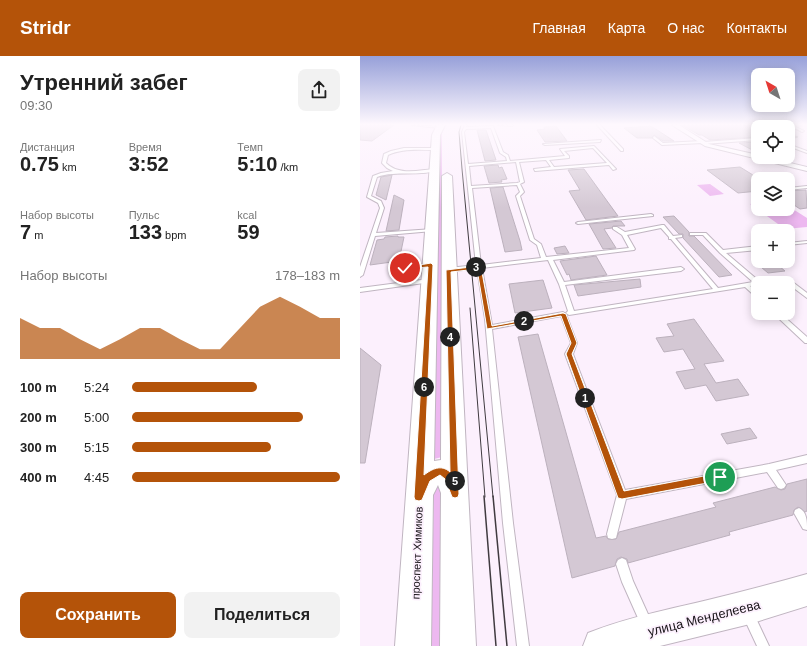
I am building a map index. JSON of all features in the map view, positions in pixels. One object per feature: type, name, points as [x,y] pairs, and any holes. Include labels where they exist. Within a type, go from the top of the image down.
[{"type":"main road","name":"проспект Химиков","points":[[436,153],[433,230],[455,494],[458,646]]},
{"type":"main road","name":"проспект Химиков","points":[[413,646],[419,497],[446,153]]},
{"type":"main road","points":[[419,497],[427,478],[435,472],[445,473],[455,494]]},
{"type":"main road","name":"улица Менделеева","points":[[601,646],[650,631],[746,608],[807,590]]},
{"type":"street","points":[[741,153],[807,169]]},
{"type":"lane","points":[[392,153],[386,154],[384,163],[397,172]]},
{"type":"lane","points":[[465,153],[479,267],[490,328],[508,523],[523,646]]},
{"type":"lane","points":[[502,153],[507,156],[509,162]]},
{"type":"lane","points":[[467,165],[568,157],[564,153]]},
{"type":"lane","points":[[598,153],[614,169]]},
{"type":"lane","points":[[547,159],[553,168]]},
{"type":"lane","points":[[470,187],[518,184],[522,182],[517,161]]},
{"type":"lane","points":[[535,170],[609,164]]},
{"type":"lane","points":[[360,275],[382,208],[380,202],[369,197],[375,176],[397,172],[435,170]]},
{"type":"lane","points":[[518,184],[522,192],[518,196],[532,240],[539,244],[562,284],[572,313]]},
{"type":"lane","points":[[795,189],[807,187]]},
{"type":"lane","points":[[578,223],[609,221],[650,215]]},
{"type":"lane","points":[[624,234],[662,226],[717,290]]},
{"type":"lane","points":[[360,290],[437,272],[632,248],[624,234],[615,228]]},
{"type":"lane","points":[[373,236],[433,230]]},
{"type":"lane","points":[[692,234],[704,234],[751,277]]},
{"type":"lane","points":[[671,238],[680,236]]},
{"type":"lane","points":[[795,243],[807,242]]},
{"type":"lane","points":[[722,252],[751,249]]},
{"type":"lane","points":[[405,268],[437,272]]},
{"type":"lane","points":[[562,284],[682,269]]},
{"type":"lane","points":[[490,328],[563,314],[751,284]]},
{"type":"lane","points":[[746,285],[751,290]]},
{"type":"lane","points":[[795,287],[807,296]]},
{"type":"lane","points":[[563,314],[574,343],[569,354],[622,495],[612,534]]},
{"type":"lane","points":[[784,320],[807,341]]},
{"type":"lane","points":[[622,495],[769,468],[807,459]]},
{"type":"lane","points":[[769,468],[781,485]]},
{"type":"lane","points":[[799,513],[807,525]]},
{"type":"lane","points":[[622,564],[628,582],[650,631]]},
{"type":"lane","points":[[746,608],[763,646]]},
{"type":"shaded area","points":[[440,153],[442,153],[442,457],[434,459]]},
{"type":"shaded area","points":[[710,184],[724,194],[710,196],[697,185]]},
{"type":"shaded area","points":[[795,210],[807,218],[807,227],[795,228],[795,224],[778,224],[767,216],[795,216]]},
{"type":"shaded area","points":[[443,481],[443,646],[431,646],[434,483]]},
{"type":"building","points":[[483,153],[494,153],[496,160],[485,161]]},
{"type":"building","points":[[498,165],[499,168],[502,167],[507,179],[501,180],[502,182],[489,183],[484,166]]},
{"type":"building","points":[[740,167],[751,174],[751,192],[738,193],[707,170]]},
{"type":"building","points":[[584,169],[618,216],[586,220],[569,191],[580,190],[568,170]]},
{"type":"building","points":[[392,175],[386,200],[376,195],[381,177]]},
{"type":"building","points":[[503,187],[522,250],[505,252],[490,188]]},
{"type":"building","points":[[806,190],[807,208],[800,209],[795,206],[795,191]]},
{"type":"building","points":[[394,195],[404,200],[399,230],[386,231]]},
{"type":"building","points":[[674,216],[689,232],[689,236],[694,236],[732,275],[719,277],[683,238],[683,234],[679,234],[663,217]]},
{"type":"building","points":[[621,221],[625,226],[613,226],[612,228],[604,229],[616,248],[603,249],[589,224]]},
{"type":"building","points":[[385,237],[404,237],[399,261],[370,265],[377,240],[384,239]]},
{"type":"building","points":[[565,246],[569,253],[557,254],[554,248]]},
{"type":"building","points":[[596,256],[607,275],[571,280],[569,274],[567,275],[560,261]]},
{"type":"building","points":[[762,268],[781,268],[785,271],[768,273]]},
{"type":"building","points":[[640,279],[641,287],[578,296],[574,285]]},
{"type":"building","points":[[543,280],[552,308],[515,313],[509,284]]},
{"type":"building","points":[[694,319],[724,361],[704,364],[716,383],[738,379],[749,395],[716,401],[706,385],[685,389],[676,372],[695,369],[683,349],[664,352],[656,338],[674,336],[667,324]]},
{"type":"building","points":[[538,334],[596,538],[606,536],[608,539],[616,539],[619,532],[716,507],[713,503],[775,487],[781,490],[785,489],[787,484],[807,479],[807,511],[805,512],[798,507],[794,510],[793,515],[729,532],[730,535],[628,563],[627,559],[621,557],[617,559],[615,566],[572,578],[518,337]]},
{"type":"building","points":[[360,348],[381,365],[365,463],[360,463]]},
{"type":"building","points":[[750,428],[757,438],[727,444],[721,434]]},
{"type":"tram line","points":[[461,153],[493,497]]},
{"type":"tram line","points":[[470,308],[485,497]]},
{"type":"tram line","points":[[484,496],[496,646]]},
{"type":"tram line","points":[[493,496],[507,646]]},
{"type":"route","points":[[405,268],[431,265],[419,497],[427,478],[435,472],[445,473],[455,494],[449,270],[479,267],[490,328],[563,314],[574,343],[569,354],[622,495],[720,477]]}]
